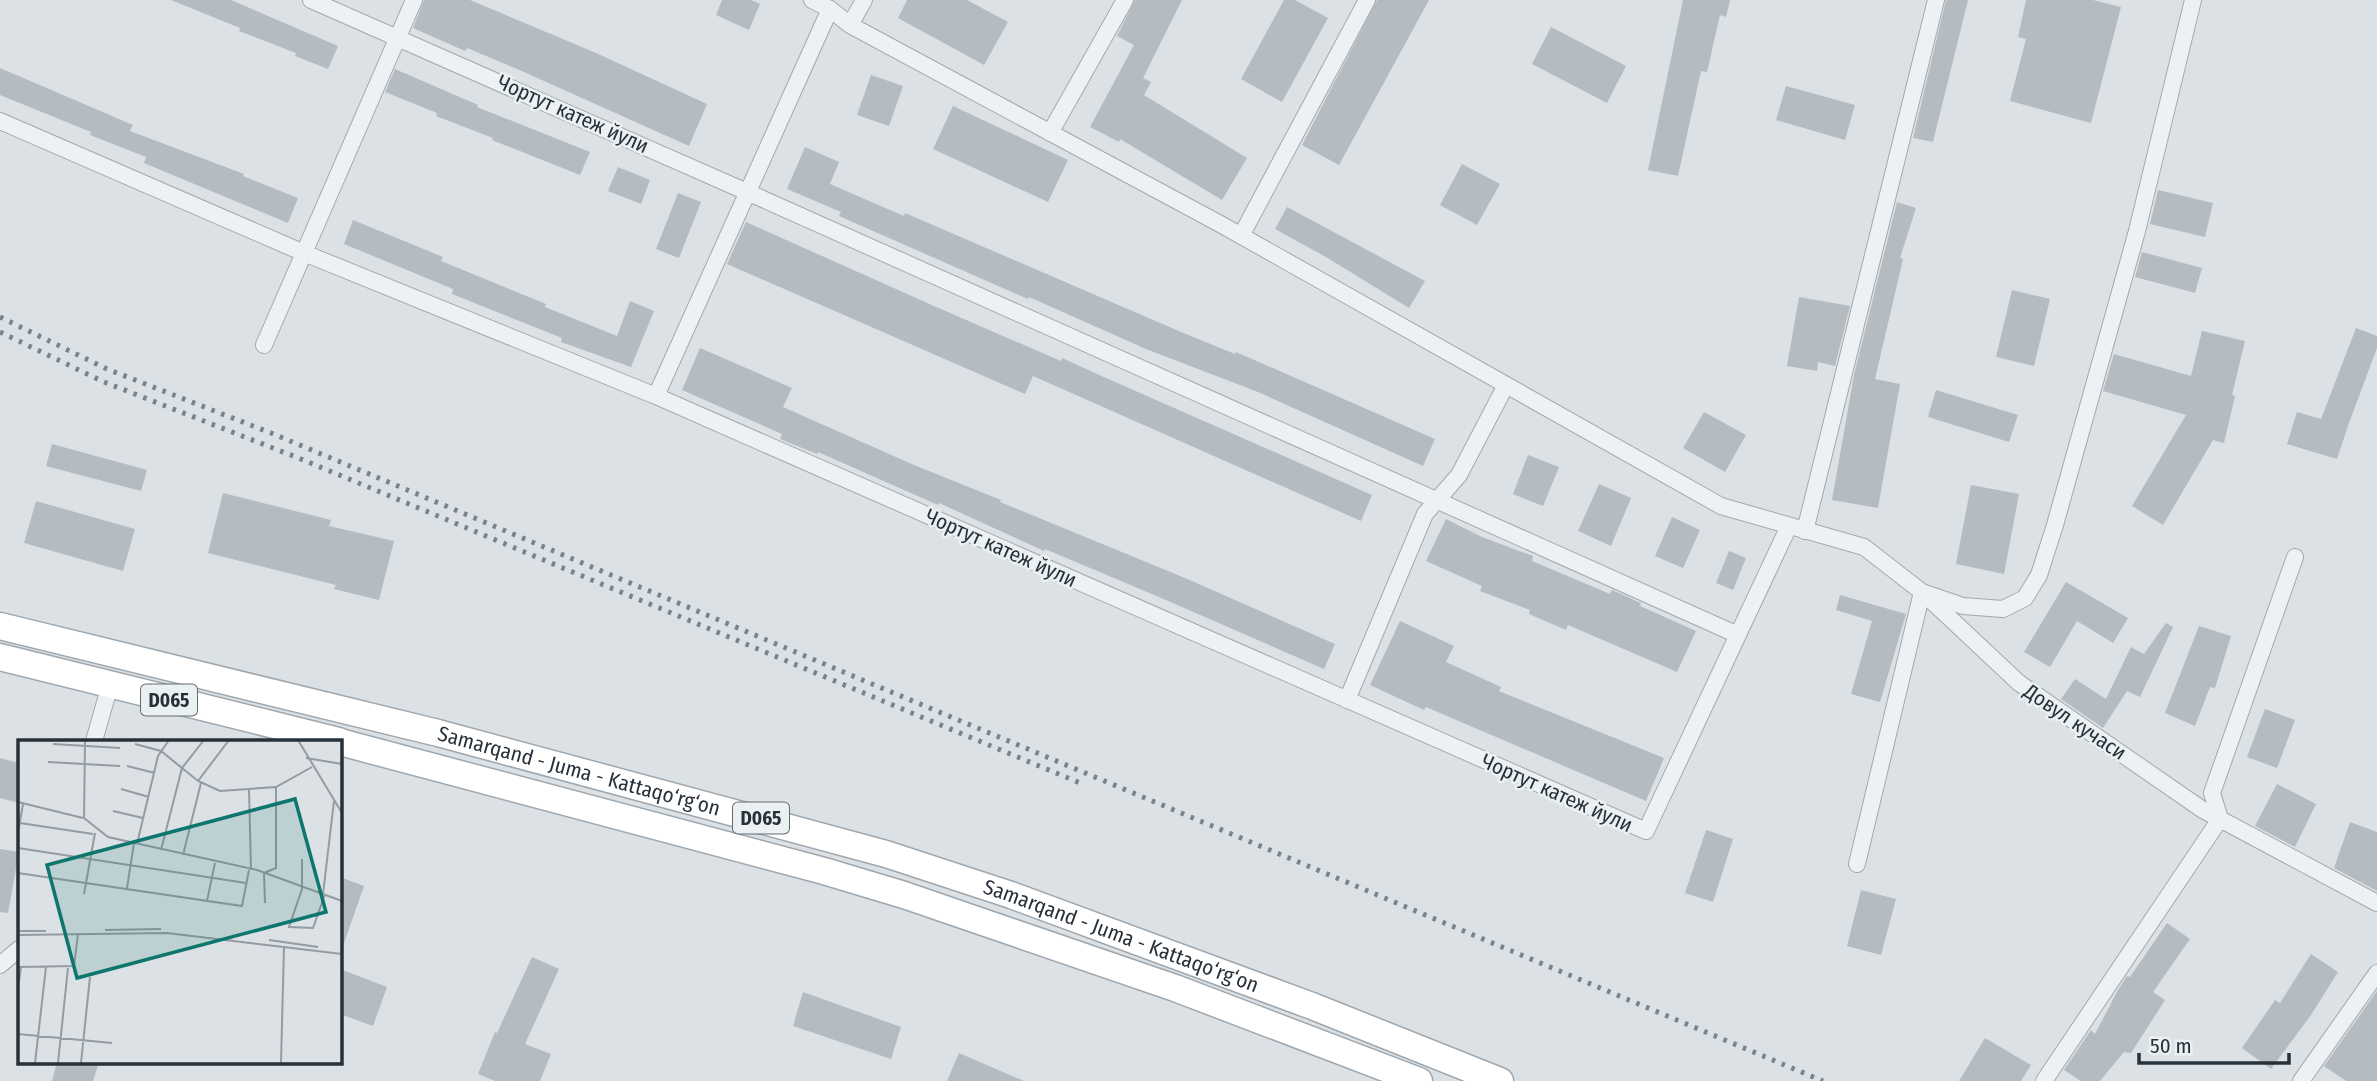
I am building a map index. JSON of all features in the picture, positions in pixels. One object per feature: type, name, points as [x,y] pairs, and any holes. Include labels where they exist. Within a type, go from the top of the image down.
[{"type":"main road","name":"Samarqand - Juma - Kattaqo‘rg‘on","points":[[0,626],[438,733],[886,854],[1011,895],[1299,1001],[1500,1081]]},
{"type":"main road","points":[[30,665],[37,635]]},
{"type":"main road","name":"Samarqand - Juma - Kattaqo‘rg‘on","points":[[0,657],[331,740]]},
{"type":"main road","name":"Samarqand - Juma - Kattaqo‘rg‘on","points":[[341,743],[824,871],[904,895],[1187,993],[1419,1081]]},
{"type":"street","name":"Чортут катеж йули","points":[[312,0],[1738,635]]},
{"type":"street","points":[[264,345],[414,0]]},
{"type":"street","points":[[813,0],[850,24],[1241,236],[1721,506],[1797,529]]},
{"type":"street","points":[[850,24],[864,0]]},
{"type":"street","points":[[1050,133],[1125,0]]},
{"type":"street","points":[[1241,236],[1367,0]]},
{"type":"street","name":"Чортут катеж йули","points":[[0,121],[304,253],[656,396],[1646,831],[1738,635],[1797,529],[1936,0]]},
{"type":"street","points":[[1857,864],[1922,592],[1963,606],[2003,608],[2025,598],[2039,575],[2137,231],[2193,0]]},
{"type":"street","points":[[656,396],[830,9]]},
{"type":"street","points":[[1347,700],[1426,514],[1459,475],[1506,385]]},
{"type":"street","name":"Довул кучаси","points":[[1797,529],[1864,547],[1922,592],[2018,683],[2203,810],[2377,903]]},
{"type":"street","points":[[2044,1081],[2220,819],[2211,793],[2295,556]]},
{"type":"street","points":[[94,740],[110,685]]},
{"type":"street","points":[[1,965],[18,951]]},
{"type":"street","points":[[2301,1081],[2377,973]]},
{"type":"building","points":[[171,0],[231,0],[338,46],[328,69],[295,56],[296,53],[239,31],[240,28]]},
{"type":"building","points":[[424,0],[470,0],[707,104],[689,146],[524,72],[467,48],[465,51],[413,28]]},
{"type":"building","points":[[722,0],[751,0],[760,4],[749,30],[716,15]]},
{"type":"building","points":[[907,0],[967,0],[1008,22],[984,65],[898,18]]},
{"type":"building","points":[[1135,0],[1182,0],[1143,78],[1151,82],[1144,95],[1247,158],[1222,200],[1120,139],[1119,142],[1090,127],[1134,45],[1117,36]]},
{"type":"building","points":[[1284,0],[1295,0],[1328,18],[1282,102],[1241,79]]},
{"type":"building","points":[[1377,0],[1429,0],[1339,165],[1302,145]]},
{"type":"building","points":[[1683,0],[1730,0],[1726,17],[1720,15],[1707,72],[1701,71],[1678,176],[1648,170]]},
{"type":"building","points":[[1946,0],[1968,0],[1933,142],[1913,138]]},
{"type":"building","points":[[2026,0],[2093,0],[2121,7],[2091,123],[2010,101],[2026,39],[2018,37]]},
{"type":"building","points":[[1551,27],[1626,66],[1607,103],[1532,64]]},
{"type":"building","points":[[0,68],[133,125],[130,131],[244,174],[243,176],[298,198],[288,223],[144,163],[146,157],[0,95]]},
{"type":"building","points":[[395,69],[478,105],[477,107],[590,152],[580,175],[492,140],[493,138],[385,92]]},
{"type":"building","points":[[871,75],[903,86],[889,126],[857,115]]},
{"type":"building","points":[[1786,86],[1855,105],[1845,140],[1776,120]]},
{"type":"building","points":[[953,106],[1068,160],[1048,202],[933,149]]},
{"type":"building","points":[[805,147],[839,162],[830,184],[904,216],[905,213],[1181,332],[1235,354],[1236,352],[1435,439],[1423,466],[1258,392],[1146,349],[839,216],[841,212],[787,189]]},
{"type":"building","points":[[1462,164],[1500,184],[1477,225],[1440,205]]},
{"type":"building","points":[[618,167],[650,180],[641,204],[608,191]]},
{"type":"building","points":[[2158,190],[2213,203],[2205,237],[2150,224]]},
{"type":"building","points":[[678,193],[701,202],[679,258],[656,249]]},
{"type":"building","points":[[1897,202],[1916,208],[1900,258],[1903,259],[1875,379],[1900,384],[1878,508],[1832,500],[1854,375]]},
{"type":"building","points":[[1287,207],[1425,281],[1409,308],[1275,229]]},
{"type":"building","points":[[353,220],[443,257],[441,261],[546,304],[545,307],[617,336],[630,301],[654,311],[631,367],[561,342],[562,338],[452,294],[453,289],[344,244]]},
{"type":"building","points":[[746,222],[1372,495],[1361,521],[1033,376],[1025,394],[727,264]]},
{"type":"building","points":[[2142,252],[2202,268],[2195,293],[2135,277]]},
{"type":"building","points":[[2012,290],[2050,299],[2034,366],[1996,357]]},
{"type":"building","points":[[1799,297],[1850,306],[1835,366],[1818,362],[1817,371],[1787,366]]},
{"type":"building","points":[[2356,328],[2377,336],[2377,348],[2337,459],[2287,444],[2297,412],[2321,419]]},
{"type":"building","points":[[2202,331],[2245,341],[2232,395],[2235,396],[2224,443],[2213,440],[2163,525],[2132,506],[2186,415],[2103,391],[2114,354],[2191,376]]},
{"type":"building","points":[[700,348],[792,388],[783,407],[1335,644],[1324,669],[1159,597],[1045,549],[1044,551],[939,503],[938,505],[818,452],[817,454],[780,439],[782,434],[682,390]]},
{"type":"building","points":[[1936,390],[2018,415],[2009,442],[1928,417]]},
{"type":"building","points":[[1704,412],[1746,435],[1725,472],[1683,448]]},
{"type":"building","points":[[52,444],[147,470],[141,491],[46,466]]},
{"type":"building","points":[[1528,455],[1559,467],[1543,506],[1513,494]]},
{"type":"building","points":[[1599,484],[1631,498],[1611,546],[1578,531]]},
{"type":"building","points":[[1971,485],[2019,494],[2004,574],[1956,564]]},
{"type":"building","points":[[223,493],[331,520],[329,526],[394,541],[379,600],[334,589],[336,585],[208,553]]},
{"type":"building","points":[[36,501],[135,529],[123,571],[24,543]]},
{"type":"building","points":[[1672,517],[1700,530],[1683,568],[1655,556]]},
{"type":"building","points":[[1446,519],[1482,537],[1533,556],[1532,561],[1610,594],[1612,590],[1696,631],[1677,672],[1568,625],[1566,630],[1529,614],[1530,610],[1480,591],[1482,586],[1426,561]]},
{"type":"building","points":[[1729,551],[1746,558],[1733,590],[1716,583]]},
{"type":"building","points":[[2066,582],[2128,618],[2113,643],[2077,621],[2050,667],[2024,652]]},
{"type":"building","points":[[1840,595],[1906,614],[1880,702],[1851,694],[1872,621],[1836,610]]},
{"type":"building","points":[[1400,621],[1454,646],[1446,662],[1501,687],[1499,691],[1664,758],[1646,801],[1426,707],[1424,710],[1370,685]]},
{"type":"building","points":[[2166,623],[2173,627],[2140,697],[2127,691],[2103,728],[2061,699],[2075,679],[2106,699],[2131,647],[2144,654]]},
{"type":"building","points":[[2199,626],[2231,636],[2215,688],[2210,687],[2195,726],[2165,713]]},
{"type":"building","points":[[2265,709],[2295,720],[2277,768],[2247,757]]},
{"type":"building","points":[[0,758],[18,763],[18,803],[0,798]]},
{"type":"building","points":[[2277,784],[2316,804],[2295,847],[2255,826]]},
{"type":"building","points":[[2350,822],[2377,832],[2377,891],[2334,868]]},
{"type":"building","points":[[1706,830],[1733,839],[1713,902],[1685,893]]},
{"type":"building","points":[[0,849],[18,852],[18,858],[8,913],[0,912]]},
{"type":"building","points":[[341,877],[364,886],[341,949]]},
{"type":"building","points":[[1861,890],[1896,899],[1881,955],[1847,946]]},
{"type":"building","points":[[2167,923],[2190,939],[2153,992],[2165,1000],[2131,1053],[2124,1052],[2100,1081],[2081,1081],[2064,1070],[2091,1030],[2095,1034],[2127,976],[2130,977]]},
{"type":"building","points":[[2311,954],[2338,972],[2311,1015],[2271,1069],[2242,1048],[2275,1000],[2280,1003]]},
{"type":"building","points":[[532,957],[559,969],[525,1044],[551,1054],[540,1081],[495,1081],[478,1074],[495,1032],[497,1033]]},
{"type":"building","points":[[341,969],[387,987],[373,1026],[341,1014]]},
{"type":"building","points":[[2377,991],[2377,1081],[2346,1081],[2324,1066]]},
{"type":"building","points":[[803,992],[901,1027],[891,1059],[793,1026]]},
{"type":"building","points":[[1985,1038],[2031,1065],[2021,1081],[1959,1081]]},
{"type":"building","points":[[959,1053],[1024,1081],[947,1081]]},
{"type":"building","points":[[56,1064],[98,1064],[93,1081],[52,1081]]},
{"type":"railway","points":[[0,317],[107,369],[271,433],[1823,1081]]},
{"type":"railway","points":[[0,332],[104,382],[296,457],[1085,785]]}]
